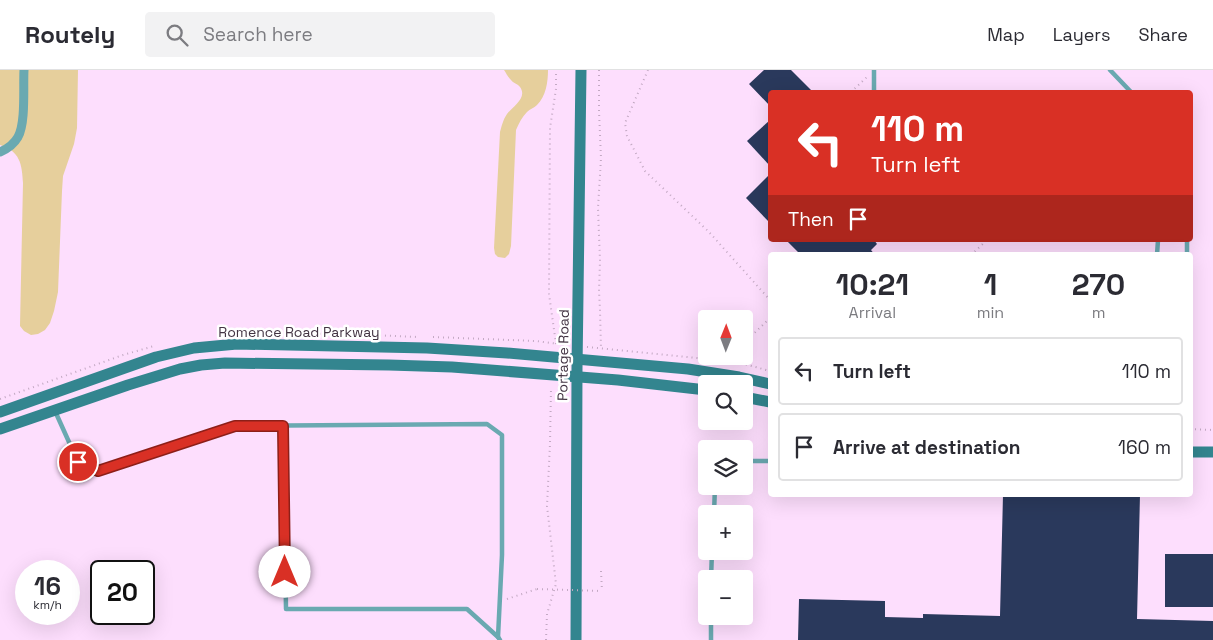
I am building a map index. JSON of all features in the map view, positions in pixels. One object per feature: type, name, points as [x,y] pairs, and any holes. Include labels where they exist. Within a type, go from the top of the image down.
[{"type":"street","points":[[0,152],[14,143],[21,127],[24,70]]},
{"type":"street","name":"Portage Road","points":[[576,640],[581,70]]},
{"type":"street","name":"Romence Road Parkway","points":[[0,412],[156,357],[217,345],[257,344],[427,348],[507,353],[696,370],[768,384]]},
{"type":"street","points":[[0,429],[180,369],[225,363],[421,366],[666,384],[698,389]]},
{"type":"street","points":[[48,395],[55,410]]},
{"type":"street","points":[[753,398],[768,402]]},
{"type":"street","points":[[1193,452],[1213,452]]},
{"type":"lane","points":[[874,70],[874,90]]},
{"type":"lane","points":[[1110,70],[1129,90]]},
{"type":"lane","points":[[55,410],[78,462],[98,471],[235,426],[487,424],[502,435],[502,555],[499,638]]},
{"type":"lane","points":[[283,426],[286,609],[466,609],[499,638]]},
{"type":"lane","points":[[753,461],[768,461]]},
{"type":"lane","points":[[711,625],[711,640]]},
{"type":"path","points":[[556,70],[556,89],[550,128],[549,294],[556,344]]},
{"type":"path","points":[[599,70],[601,158],[598,208],[601,349]]},
{"type":"path","points":[[648,70],[625,122],[627,136],[645,171],[709,232],[768,298]]},
{"type":"path","points":[[853,90],[867,77]]},
{"type":"path","points":[[975,252],[985,242]]},
{"type":"path","points":[[753,334],[768,320]]},
{"type":"path","points":[[546,640],[547,614],[556,584],[547,506],[551,389]]},
{"type":"path","points":[[1193,430],[1213,430]]},
{"type":"path","points":[[500,602],[537,589],[602,590],[601,571]]},
{"type":"shaded area","points":[[0,70],[78,70],[77,128],[74,144],[63,176],[58,292],[50,323],[45,330],[31,335],[20,326],[23,176],[19,159],[12,151],[0,145]]},
{"type":"shaded area","points":[[504,70],[548,70],[547,84],[543,97],[537,105],[525,114],[516,130],[511,246],[509,254],[505,258],[498,257],[495,254],[494,248],[500,132],[509,111],[521,99],[522,91]]},
{"type":"building","points":[[764,70],[791,70],[811,90],[768,90],[768,104],[749,84]]},
{"type":"building","points":[[768,122],[768,164],[747,141]]},
{"type":"building","points":[[768,176],[768,221],[746,198]]},
{"type":"building","points":[[788,242],[876,242],[877,244],[871,250],[873,252],[798,252]]},
{"type":"building","points":[[1003,497],[1140,497],[1137,619],[1213,621],[1213,640],[798,640],[799,599],[885,601],[885,617],[923,618],[923,614],[1000,616]]},
{"type":"building","points":[[1165,554],[1213,554],[1213,607],[1165,607]]},
{"type":"route","points":[[78,462],[98,471],[235,426],[283,426],[285,572]]}]
